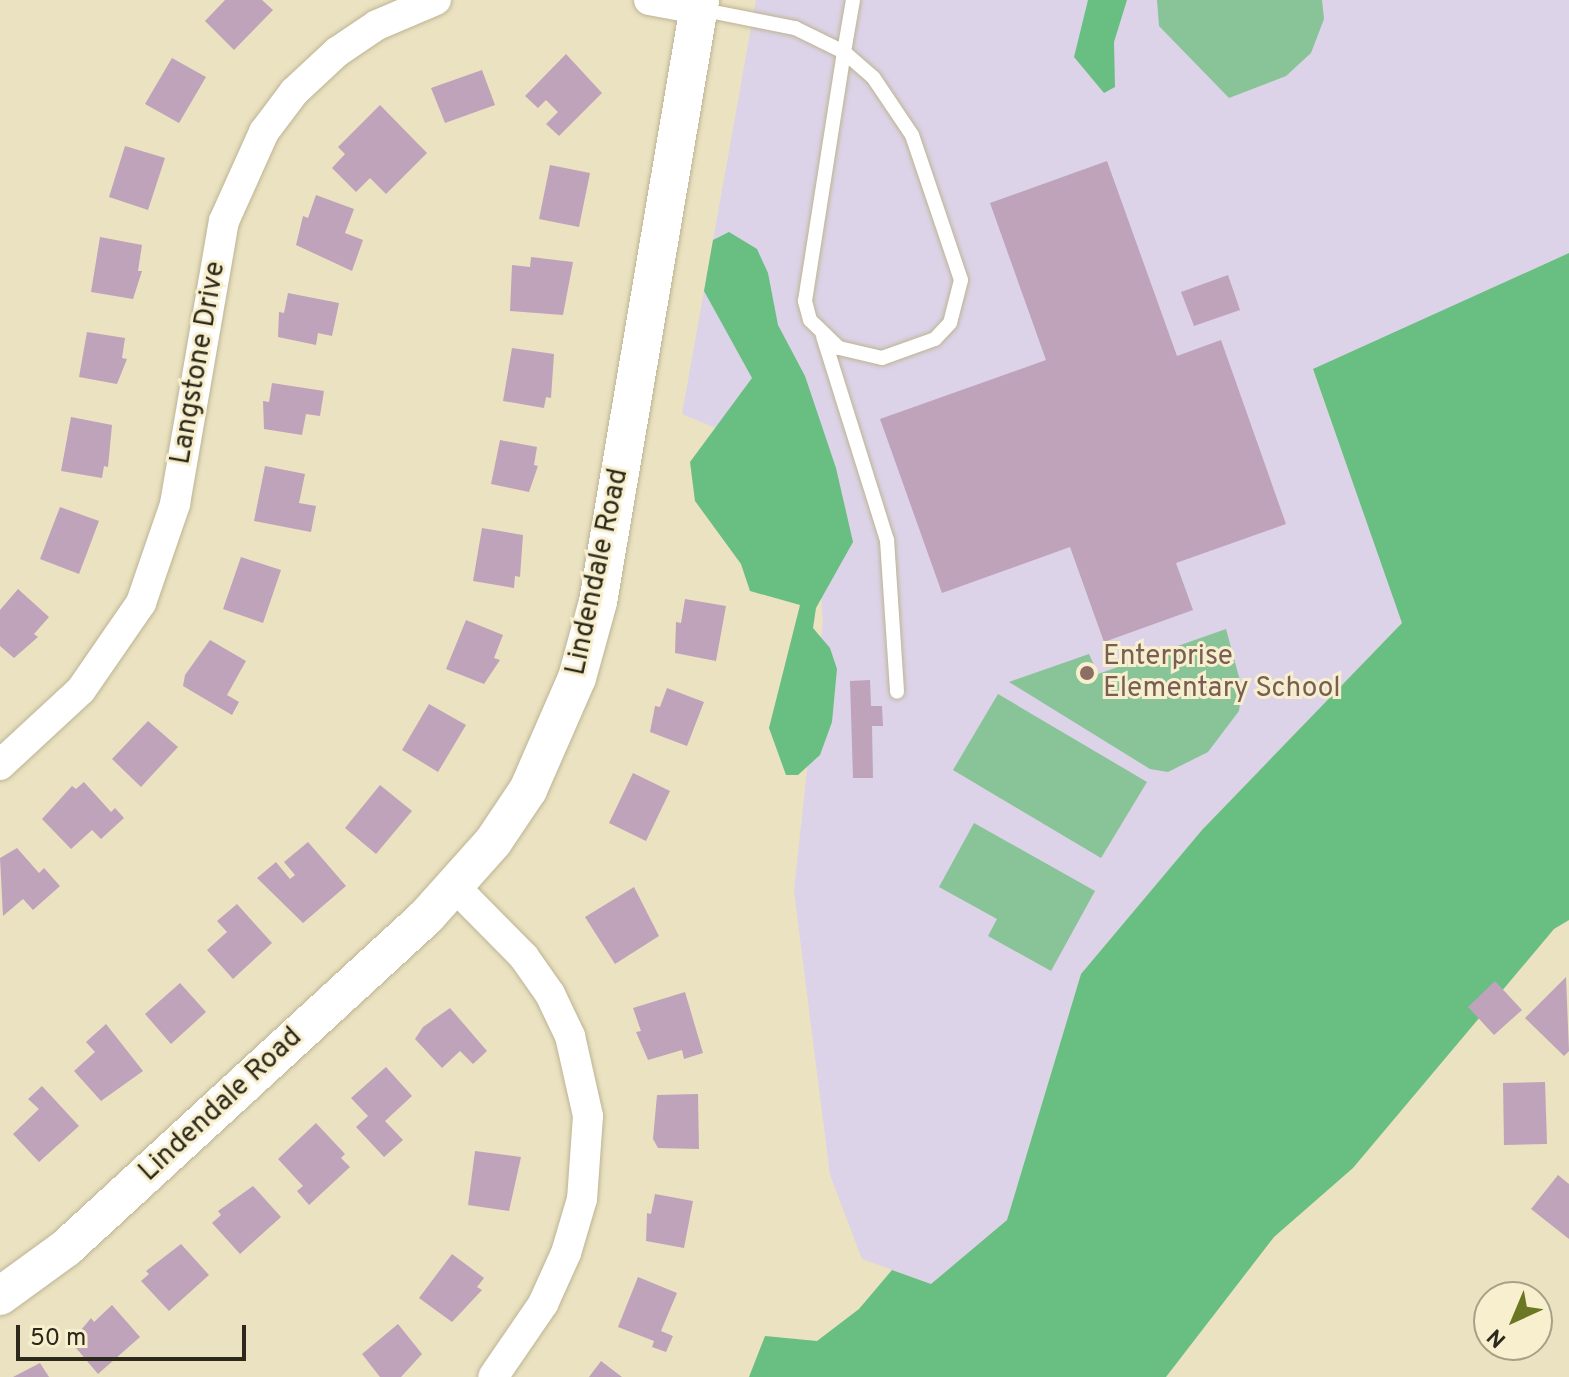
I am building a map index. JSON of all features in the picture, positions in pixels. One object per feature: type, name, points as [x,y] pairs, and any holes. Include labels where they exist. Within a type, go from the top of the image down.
[{"type":"street","name":"Langstone Drive","points":[[0,765],[81,690],[114,648],[151,579],[175,504],[224,221],[264,132],[294,92],[337,52],[377,25],[436,0]]},
{"type":"street","points":[[649,0],[699,4]]},
{"type":"street","name":"Lindendale Road","points":[[0,1296],[66,1248],[456,888],[528,790],[577,678],[598,602],[699,4]]},
{"type":"street","points":[[456,888],[524,957],[550,994],[570,1036],[588,1116],[582,1199],[566,1253],[543,1304],[493,1377]]},
{"type":"lane","points":[[853,0],[806,290],[810,320],[823,336],[887,540],[897,692]]},
{"type":"lane","points":[[699,4],[795,28],[844,52],[873,77],[912,135],[961,280],[959,302],[935,339],[906,354],[862,356],[823,336]]},
{"type":"shaded area","name":"Enterprise Elementary School","points":[[756,0],[1569,0],[1569,253],[1313,370],[1403,622],[1202,830],[1081,974],[1007,1220],[931,1284],[862,1259],[830,1175],[794,891],[823,621],[810,467],[682,414]]},
{"type":"green space","points":[[1088,0],[1127,0],[1114,42],[1115,87],[1104,93],[1074,57]]},
{"type":"green space","points":[[1157,0],[1322,0],[1324,19],[1311,53],[1286,76],[1229,98],[1159,26]]},
{"type":"green space","points":[[729,232],[757,249],[768,273],[778,325],[805,376],[836,468],[853,542],[816,608],[813,628],[830,648],[837,669],[832,722],[820,755],[798,775],[786,775],[769,728],[800,605],[750,591],[741,564],[695,501],[690,462],[752,378],[704,291],[713,240]]},
{"type":"green space","points":[[1569,253],[1569,920],[1554,929],[1353,1168],[1274,1237],[1166,1377],[749,1377],[765,1336],[817,1341],[859,1309],[892,1270],[931,1284],[1007,1220],[1081,974],[1202,830],[1402,623],[1313,369]]},
{"type":"green space","points":[[1226,629],[1242,688],[1239,711],[1208,752],[1168,772],[1150,769],[1009,682],[1089,654],[1098,674]]},
{"type":"green space","points":[[998,694],[1147,782],[1101,858],[953,770]]},
{"type":"green space","points":[[974,823],[1095,891],[1051,971],[988,936],[997,919],[939,887]]},
{"type":"building","points":[[225,0],[262,0],[273,10],[234,50],[205,21]]},
{"type":"building","points":[[566,54],[602,93],[559,136],[546,124],[558,112],[546,100],[538,108],[525,96]]},
{"type":"building","points":[[172,58],[206,77],[179,123],[145,104]]},
{"type":"building","points":[[482,70],[495,105],[445,123],[431,88]]},
{"type":"building","points":[[380,105],[427,153],[386,194],[370,178],[356,192],[332,168],[345,154],[338,147]]},
{"type":"building","points":[[125,146],[165,158],[148,210],[109,197]]},
{"type":"building","name":"Enterprise Elementary School","points":[[1107,161],[1177,356],[1221,340],[1286,524],[1176,563],[1193,610],[1104,642],[1070,547],[942,593],[880,419],[1046,360],[990,203]]},
{"type":"building","points":[[550,165],[590,173],[579,227],[539,219]]},
{"type":"building","points":[[316,195],[354,209],[345,233],[363,240],[352,271],[296,245],[303,216],[308,218]]},
{"type":"building","points":[[100,237],[142,245],[138,271],[142,271],[133,299],[91,292]]},
{"type":"building","points":[[531,257],[573,262],[563,315],[510,311],[512,265],[530,267]]},
{"type":"building","points":[[1228,275],[1240,310],[1194,326],[1181,292]]},
{"type":"building","points":[[288,293],[339,303],[332,336],[318,333],[316,345],[278,337],[279,312],[284,313]]},
{"type":"building","points":[[87,332],[125,338],[122,358],[127,359],[117,384],[79,377]]},
{"type":"building","points":[[512,348],[554,354],[551,398],[546,397],[544,408],[503,401]]},
{"type":"building","points":[[272,383],[324,391],[320,416],[306,414],[302,435],[264,429],[263,401],[269,402]]},
{"type":"building","points":[[71,417],[112,425],[108,467],[104,466],[102,478],[61,471]]},
{"type":"building","points":[[500,440],[537,447],[534,465],[538,466],[529,492],[491,484]]},
{"type":"building","points":[[265,466],[305,474],[299,503],[316,506],[311,532],[254,521]]},
{"type":"building","points":[[60,507],[99,521],[79,574],[40,559]]},
{"type":"building","points":[[482,528],[523,535],[520,577],[515,576],[514,588],[473,581]]},
{"type":"building","points":[[241,557],[281,570],[263,623],[223,609]]},
{"type":"building","points":[[18,589],[49,617],[34,634],[38,637],[14,658],[0,646],[0,610]]},
{"type":"building","points":[[685,599],[726,606],[716,661],[675,653],[676,622],[681,623]]},
{"type":"building","points":[[466,620],[503,635],[494,658],[500,660],[484,684],[446,669]]},
{"type":"building","points":[[210,640],[246,661],[227,695],[239,702],[232,715],[183,686],[185,675]]},
{"type":"building","points":[[870,680],[871,706],[882,706],[883,726],[872,726],[873,778],[853,778],[850,681]]},
{"type":"building","points":[[667,688],[704,702],[687,746],[650,732],[655,706],[660,707]]},
{"type":"building","points":[[429,704],[466,725],[438,772],[402,750]]},
{"type":"building","points":[[148,721],[178,747],[141,787],[112,759]]},
{"type":"building","points":[[633,773],[670,791],[646,841],[609,823]]},
{"type":"building","points":[[84,782],[111,812],[115,808],[124,818],[101,839],[92,830],[71,849],[42,819],[72,786],[76,789]]},
{"type":"building","points":[[380,785],[412,811],[376,854],[345,828]]},
{"type":"building","points":[[308,842],[346,886],[303,923],[257,878],[276,862],[290,879],[295,875],[284,862]]},
{"type":"building","points":[[17,848],[39,873],[44,868],[60,886],[33,910],[23,899],[3,916],[0,858]]},
{"type":"building","points":[[634,887],[659,936],[615,964],[585,917]]},
{"type":"building","points":[[237,904],[272,943],[233,979],[207,950],[227,932],[217,921]]},
{"type":"building","points":[[1566,977],[1569,1051],[1564,1056],[1525,1018]]},
{"type":"building","points":[[1495,981],[1522,1010],[1494,1035],[1468,1007]]},
{"type":"building","points":[[180,983],[206,1012],[171,1044],[145,1014]]},
{"type":"building","points":[[685,992],[703,1053],[684,1059],[682,1050],[648,1060],[636,1032],[641,1031],[633,1008]]},
{"type":"building","points":[[450,1008],[487,1051],[473,1064],[460,1051],[442,1068],[415,1039],[423,1027]]},
{"type":"building","points":[[106,1024],[143,1071],[101,1101],[74,1071],[95,1052],[86,1042]]},
{"type":"building","points":[[386,1067],[412,1096],[385,1121],[403,1140],[384,1157],[356,1127],[368,1116],[351,1098]]},
{"type":"building","points":[[1545,1082],[1547,1144],[1504,1145],[1503,1083]]},
{"type":"building","points":[[42,1086],[79,1126],[39,1162],[13,1134],[39,1109],[28,1099]]},
{"type":"building","points":[[698,1094],[699,1149],[658,1148],[653,1139],[657,1095]]},
{"type":"building","points":[[316,1123],[345,1154],[341,1158],[350,1167],[309,1205],[297,1191],[303,1186],[278,1159]]},
{"type":"building","points":[[475,1151],[521,1157],[509,1211],[468,1205]]},
{"type":"building","points":[[1558,1175],[1569,1184],[1569,1239],[1531,1209]]},
{"type":"building","points":[[253,1186],[281,1217],[240,1254],[212,1223],[221,1215],[218,1211]]},
{"type":"building","points":[[655,1194],[693,1201],[684,1248],[646,1241],[647,1213],[651,1214]]},
{"type":"building","points":[[181,1244],[209,1275],[169,1311],[141,1281],[149,1274],[146,1271]]},
{"type":"building","points":[[452,1254],[484,1278],[477,1287],[482,1290],[452,1322],[419,1298]]},
{"type":"building","points":[[638,1277],[677,1293],[661,1331],[673,1336],[666,1352],[652,1347],[654,1341],[618,1327]]},
{"type":"building","points":[[112,1305],[140,1337],[98,1374],[71,1342],[91,1318],[94,1322]]},
{"type":"building","points":[[398,1324],[422,1354],[401,1377],[380,1377],[362,1354]]},
{"type":"building","points":[[601,1361],[622,1377],[589,1377]]},
{"type":"building","points":[[40,1363],[49,1377],[13,1377]]},
{"type":"place","name":"Enterprise Elementary School","points":[[1087,673]]}]
